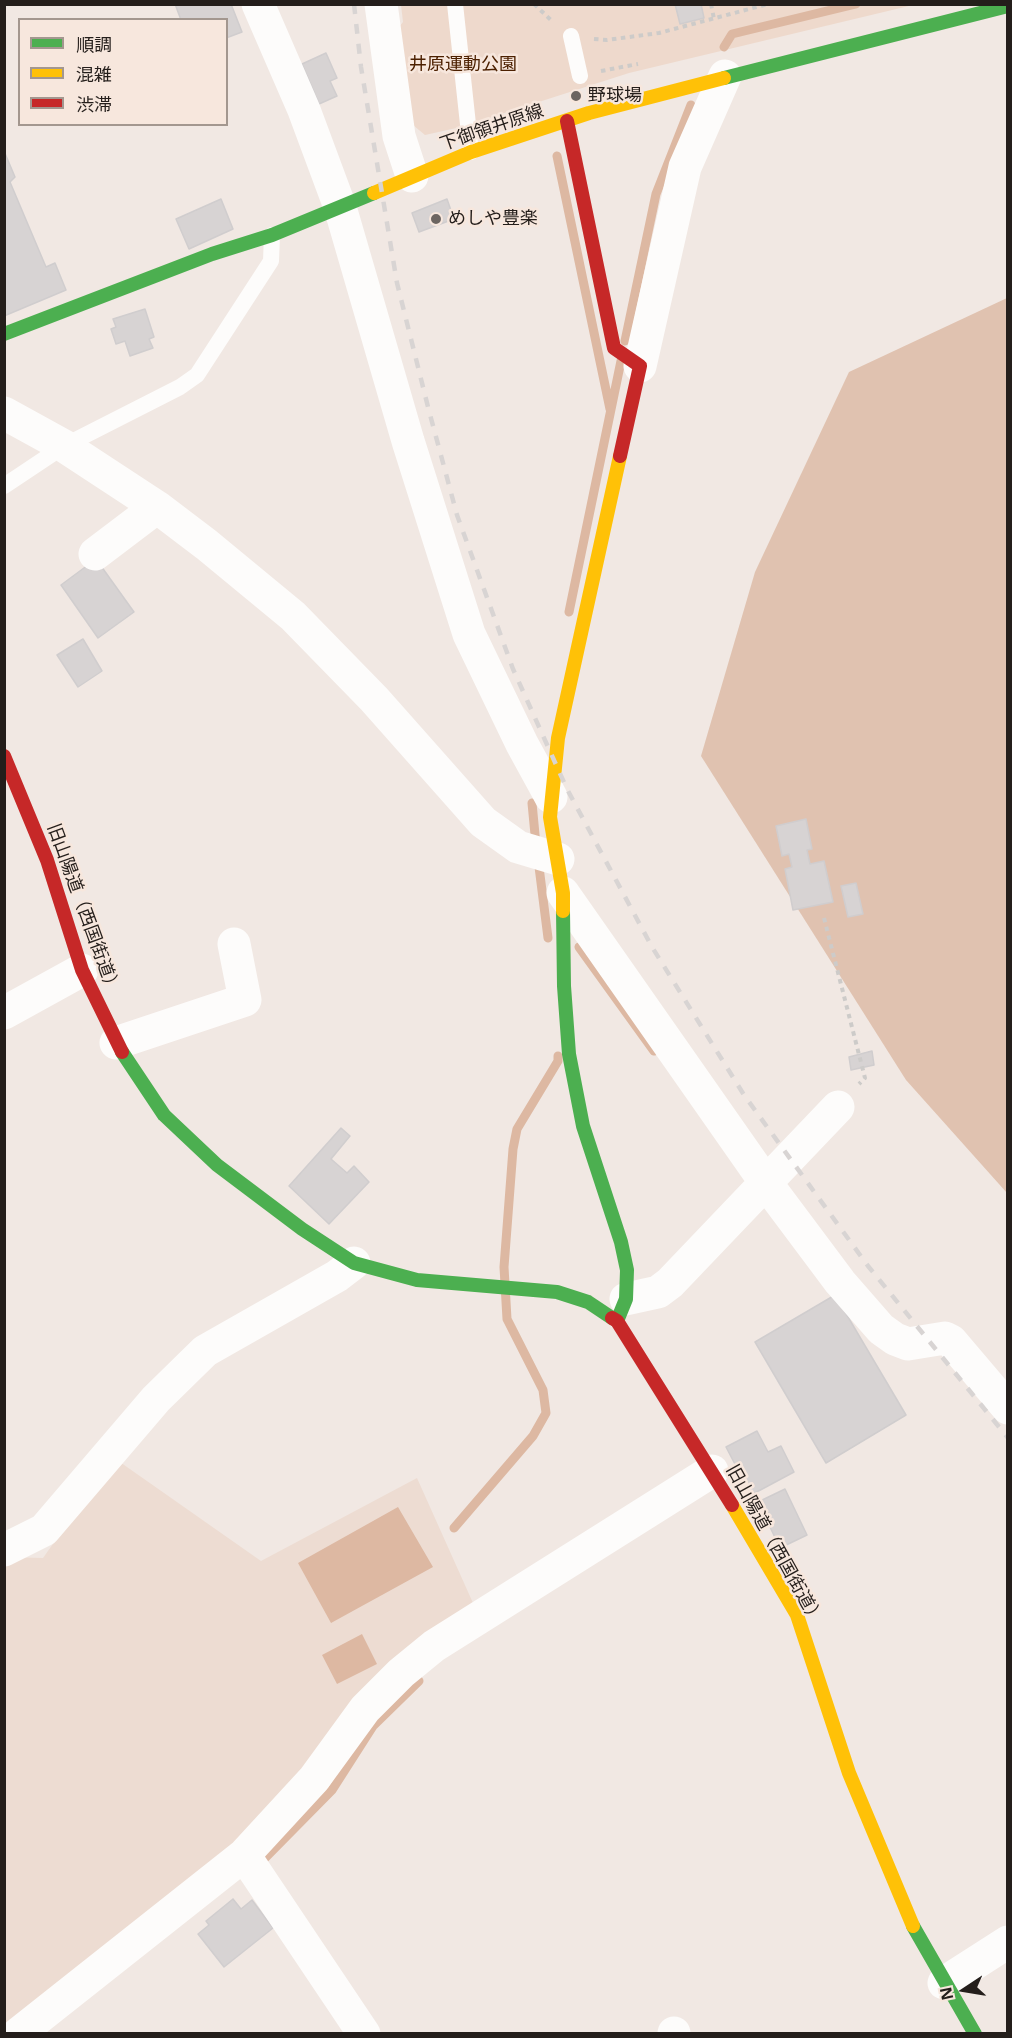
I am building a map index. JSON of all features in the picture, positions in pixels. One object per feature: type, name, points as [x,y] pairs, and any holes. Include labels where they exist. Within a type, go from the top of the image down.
[{"type":"street","points":[[258,4],[304,110],[340,207],[408,441],[469,634],[522,744],[551,797]]},
{"type":"street","points":[[381,4],[399,136],[412,176]]},
{"type":"street","name":"下御領井原線","points":[[4,334],[212,255],[272,235],[471,152],[589,113],[725,76],[1008,6]]},
{"type":"street","points":[[725,76],[685,167],[629,358],[558,738],[544,855],[563,893],[766,1183],[840,1282],[881,1329],[895,1339],[908,1344],[945,1338],[951,1341],[1008,1408]]},
{"type":"street","points":[[567,121],[629,358]]},
{"type":"street","points":[[4,413],[64,446],[157,507],[293,616],[374,699],[483,822],[500,836],[544,855]]},
{"type":"street","points":[[95,554],[157,507]]},
{"type":"street","name":"旧山陽道（西国街道）","points":[[4,756],[47,860],[82,970],[116,1043],[146,1092],[164,1115],[217,1165],[302,1229],[354,1263],[417,1280],[557,1292],[622,1310],[796,1615],[849,1773],[893,1882],[919,1938],[975,2034]]},
{"type":"street","points":[[563,893],[564,986],[569,1054],[583,1126],[621,1242],[627,1270],[622,1310]]},
{"type":"street","points":[[116,1043],[245,1000],[234,944]]},
{"type":"street","points":[[4,1013],[82,970]]},
{"type":"street","points":[[622,1310],[658,1292],[670,1283],[838,1107]]},
{"type":"street","points":[[9,1538],[44,1530],[156,1399],[205,1352],[336,1276],[354,1263]]},
{"type":"street","points":[[18,2034],[244,1855],[314,1779],[365,1709],[400,1673],[434,1646],[712,1471]]},
{"type":"street","points":[[244,1855],[364,2034]]},
{"type":"street","points":[[944,1983],[1008,1942]]},
{"type":"lane","points":[[455,4],[471,152]]},
{"type":"lane","points":[[571,36],[588,74]]},
{"type":"lane","points":[[584,93],[589,113]]},
{"type":"lane","points":[[4,486],[64,446],[180,387],[197,375],[271,261],[272,235]]},
{"type":"path","points":[[711,4],[714,19]]},
{"type":"path","points":[[591,49],[589,38],[607,40],[659,33],[768,4]]},
{"type":"path","points":[[588,74],[643,64]]},
{"type":"path","points":[[824,918],[863,1070]]},
{"type":"shaded area","points":[[1007,298],[1007,1193],[906,1080],[701,756],[755,572],[849,372]]},
{"type":"shaded area","points":[[117,1460],[261,1561],[417,1478],[473,1603],[292,1783],[232,1849],[5,2025],[5,1557],[43,1558],[99,1479]]},
{"type":"shaded area","points":[[398,1507],[433,1567],[331,1623],[298,1563]]},
{"type":"shaded area","points":[[362,1634],[377,1664],[337,1684],[322,1655]]},
{"type":"green space","name":"井原運動公園","points":[[401,5],[913,5],[629,73],[461,127],[425,135],[413,125],[395,32],[403,22]]},
{"type":"building","points":[[175,4],[231,4],[242,32],[228,37],[228,18],[180,18]]},
{"type":"building","points":[[675,4],[701,4],[704,18],[680,24]]},
{"type":"building","points":[[326,53],[337,78],[330,81],[337,96],[319,104],[302,64]]},
{"type":"building","points":[[4,151],[15,177],[10,182],[46,267],[55,263],[66,290],[4,316]]},
{"type":"building","points":[[221,199],[233,229],[189,249],[176,219]]},
{"type":"building","points":[[447,199],[454,219],[419,232],[412,213]]},
{"type":"building","points":[[145,309],[154,337],[149,339],[153,348],[130,356],[125,341],[116,344],[111,329],[116,327],[113,319]]},
{"type":"building","points":[[96,559],[134,612],[98,638],[61,585]]},
{"type":"building","points":[[83,639],[102,671],[78,687],[57,655]]},
{"type":"building","points":[[806,819],[812,849],[807,850],[810,864],[824,861],[833,902],[793,910],[785,869],[792,867],[789,854],[782,856],[776,826]]},
{"type":"building","points":[[856,883],[863,914],[848,917],[841,886]]},
{"type":"building","points":[[872,1051],[874,1065],[851,1070],[849,1057]]},
{"type":"building","points":[[341,1128],[350,1136],[331,1159],[347,1173],[354,1166],[369,1182],[329,1224],[289,1186]]},
{"type":"building","points":[[835,1295],[906,1415],[826,1463],[755,1342]]},
{"type":"building","points":[[757,1431],[768,1452],[781,1446],[794,1472],[751,1495],[726,1447]]},
{"type":"building","points":[[785,1489],[807,1535],[780,1548],[758,1502]]},
{"type":"building","points":[[233,1899],[241,1909],[252,1900],[273,1928],[224,1967],[198,1934],[209,1925],[206,1921]]},
{"type":"waterway","points":[[724,47],[732,34],[856,4]]},
{"type":"waterway","points":[[625,341],[656,194],[691,105]]},
{"type":"waterway","points":[[557,156],[610,409]]},
{"type":"waterway","points":[[569,612],[621,361]]},
{"type":"waterway","points":[[532,803],[536,845]]},
{"type":"waterway","points":[[538,859],[548,938]]},
{"type":"waterway","points":[[579,947],[654,1051]]},
{"type":"waterway","points":[[454,1528],[533,1436],[546,1413],[543,1390],[507,1319],[504,1267],[513,1149],[517,1129],[558,1061],[558,1056]]},
{"type":"waterway","points":[[263,1860],[332,1790],[373,1726],[419,1681]]},
{"type":"railway","points":[[354,4],[361,67],[397,283],[457,515],[513,669],[567,789],[652,947],[744,1095],[868,1266],[1008,1438]]},
{"type":"traffic: fast","points":[[724,78],[1008,6]]},
{"type":"traffic: fast","points":[[4,334],[212,254],[272,235],[374,193]]},
{"type":"traffic: fast","points":[[563,911],[564,986],[569,1054],[583,1126],[621,1242],[627,1270],[626,1299],[617,1321]]},
{"type":"traffic: fast","points":[[122,1052],[164,1115],[217,1165],[302,1229],[354,1263],[417,1280],[557,1292],[588,1302],[612,1318]]},
{"type":"traffic: fast","points":[[913,1926],[975,2034]]},
{"type":"traffic: slow","points":[[374,193],[471,152],[589,113],[724,78]]},
{"type":"traffic: slow","points":[[563,911],[563,893],[550,817],[558,738],[620,456]]},
{"type":"traffic: slow","points":[[732,1505],[797,1615],[849,1773],[913,1926]]},
{"type":"traffic: jam","points":[[567,121],[614,348],[640,366],[620,456]]},
{"type":"traffic: jam","points":[[4,756],[47,860],[82,970],[122,1052]]},
{"type":"traffic: jam","points":[[612,1318],[617,1321],[732,1505]]},
{"type":"place","name":"野球場","points":[[576,96]]},
{"type":"place","name":"めしや豊楽","points":[[436,219]]}]
